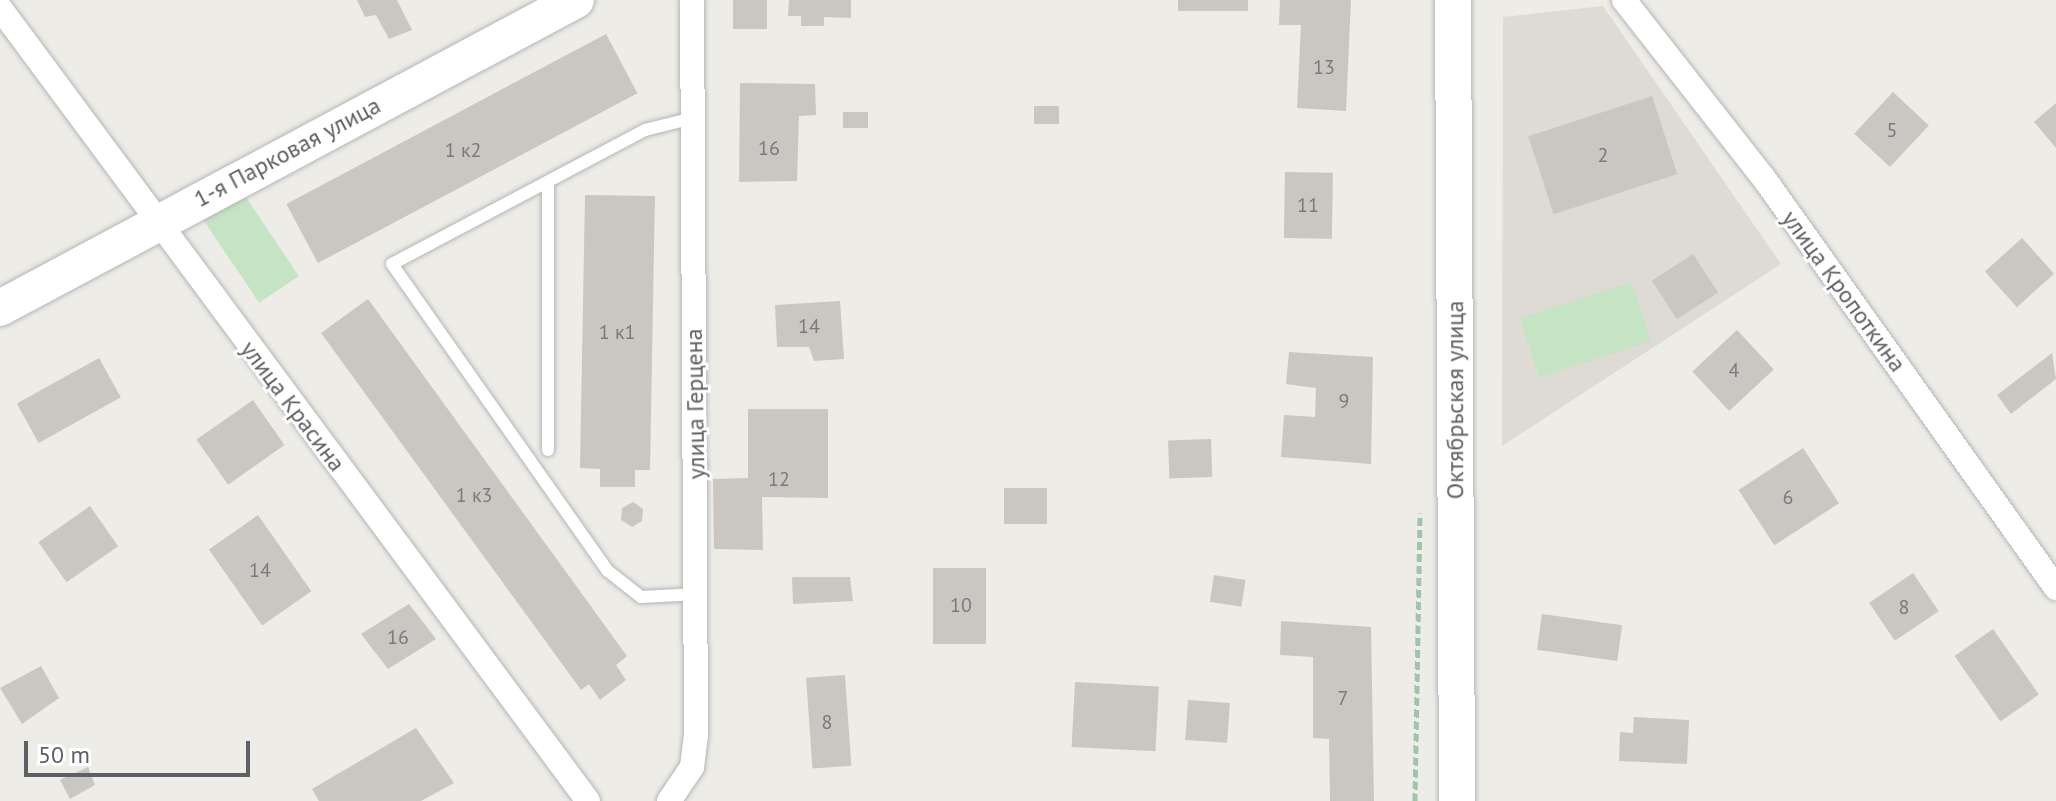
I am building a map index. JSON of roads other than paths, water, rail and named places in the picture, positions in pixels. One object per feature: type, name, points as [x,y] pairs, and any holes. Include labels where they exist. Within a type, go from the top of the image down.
[{"type":"street","name":"1-я Парковая улица","points":[[0,308],[155,221],[576,0]]},
{"type":"street","name":"улица Герцена","points":[[669,801],[692,767],[699,594],[689,119],[692,0]]},
{"type":"street","name":"Октябрьская улица","points":[[1453,0],[1457,801]]},
{"type":"street","name":"улица Кропоткина","points":[[1624,0],[1763,177],[2056,588]]},
{"type":"street","name":"улица Красина","points":[[0,8],[588,801]]},
{"type":"lane","points":[[689,119],[645,130],[392,264],[608,571],[641,597],[699,594]]},
{"type":"lane","points":[[548,182],[548,450]]}]
